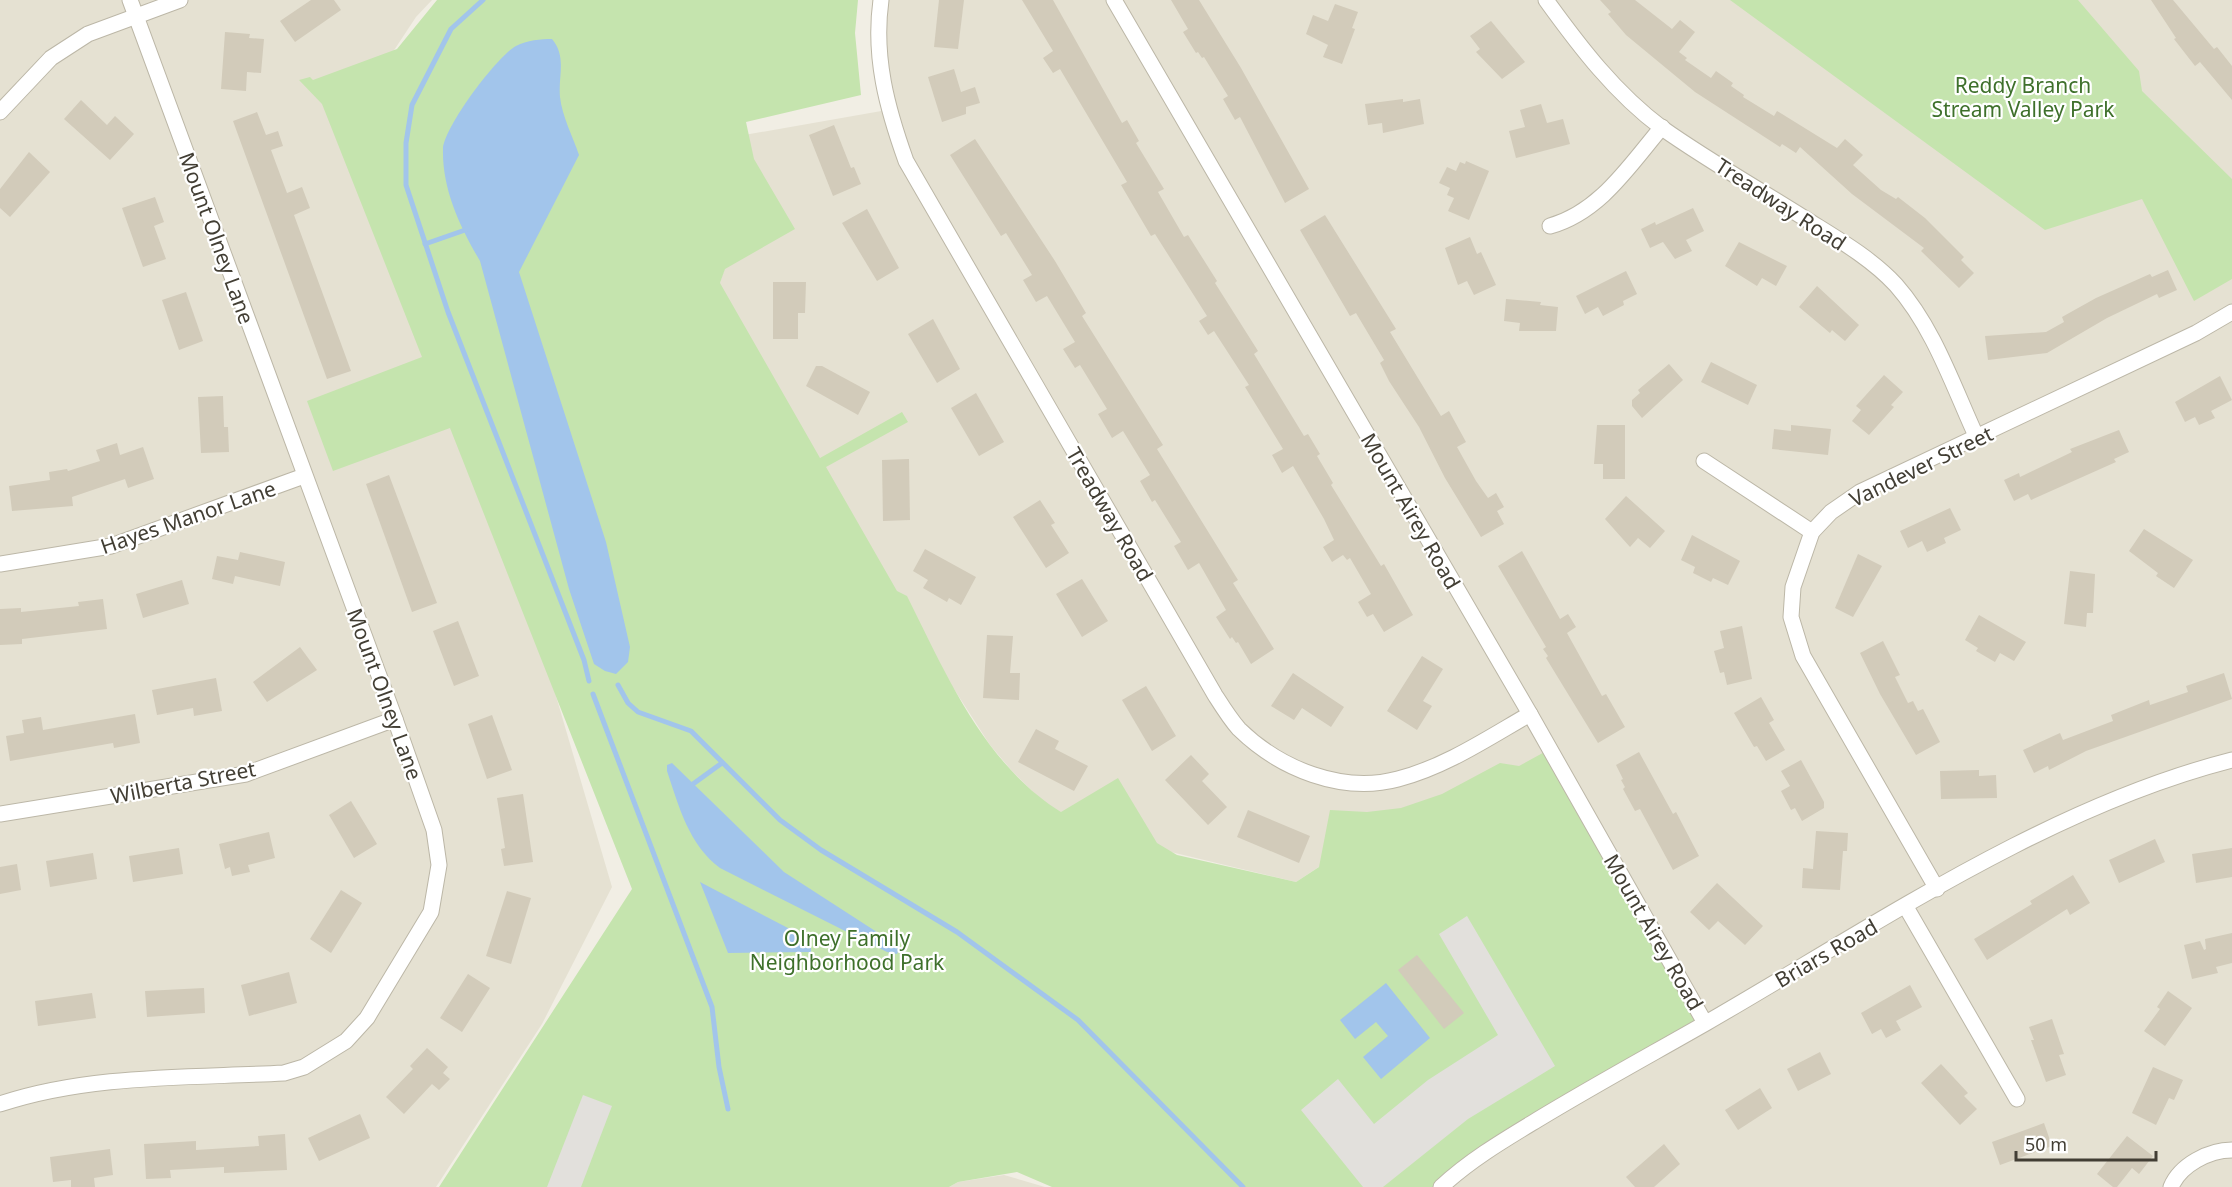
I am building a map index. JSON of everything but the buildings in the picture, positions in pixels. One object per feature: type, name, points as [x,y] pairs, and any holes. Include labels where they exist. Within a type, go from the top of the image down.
[{"type":"street","name":"Mount Olney Lane","points":[[0,1104],[29,1094],[98,1084],[284,1073],[304,1067],[346,1041],[367,1018],[431,912],[439,865],[434,830],[395,719],[130,0]]},
{"type":"street","points":[[0,112],[51,58],[88,34],[180,0]]},
{"type":"street","name":"Treadway Road","points":[[881,0],[878,21],[881,79],[888,110],[906,161],[1215,695],[1238,727],[1256,743],[1304,772],[1349,783],[1374,783],[1399,779],[1427,769],[1530,714]]},
{"type":"street","name":"Mount Airey Road","points":[[1114,0],[1530,714],[1706,1023]]},
{"type":"street","name":"Treadway Road","points":[[1546,0],[1584,52],[1617,89],[1662,127],[1840,241],[1888,277],[1910,302],[1929,333],[1977,438]]},
{"type":"street","points":[[1550,226],[1571,220],[1596,203],[1662,127]]},
{"type":"street","name":"Vandever Street","points":[[1936,889],[1803,656],[1791,617],[1793,587],[1812,532],[1831,512],[1860,492],[2196,333],[2232,312]]},
{"type":"street","points":[[1704,461],[1812,532]]},
{"type":"street","name":"Hayes Manor Lane","points":[[0,564],[111,546],[304,476]]},
{"type":"street","name":"Wilberta Street","points":[[0,814],[246,774],[395,719]]},
{"type":"street","name":"Briars Road","points":[[1441,1187],[1481,1155],[1516,1132],[1936,889],[2064,820],[2193,770],[2232,760]]},
{"type":"street","points":[[1906,907],[2017,1099]]},
{"type":"street","points":[[2171,1187],[2174,1180],[2186,1168],[2204,1155],[2232,1150]]},
{"type":"shaded area","points":[[0,0],[432,0],[416,17],[375,79],[612,887],[542,1024],[436,1187],[0,1187]]},
{"type":"shaded area","points":[[881,0],[1865,0],[2097,23],[2077,0],[2232,0],[2232,1187],[1441,1187],[1550,750],[1475,791],[1352,845],[1296,882],[1096,834],[1041,800],[1012,771],[990,745],[954,689],[866,576],[718,289],[730,252],[710,141],[887,110]]},
{"type":"shaded area","points":[[1467,916],[1555,1066],[1468,1119],[1383,1187],[1363,1187],[1301,1110],[1338,1079],[1374,1124],[1428,1080],[1498,1035],[1439,934]]},
{"type":"shaded area","points":[[583,1095],[612,1106],[581,1187],[547,1187]]},
{"type":"shaded area","points":[[1004,1175],[1045,1187],[949,1187],[958,1182]]},
{"type":"green space","name":"Olney Family Neighborhood Park","points":[[437,0],[858,0],[855,33],[861,95],[746,122],[754,159],[795,229],[725,269],[720,283],[820,458],[902,412],[908,422],[826,467],[897,591],[907,596],[970,715],[1010,769],[1034,792],[1061,812],[1118,778],[1157,843],[1177,855],[1296,882],[1319,867],[1330,810],[1367,812],[1401,808],[1442,794],[1500,763],[1519,766],[1550,749],[1705,1023],[1441,1187],[1052,1187],[1017,1172],[958,1182],[949,1187],[439,1187],[632,889],[450,428],[333,471],[307,401],[422,357],[322,104],[299,80],[310,77],[313,80],[397,49]]},
{"type":"green space","name":"Reddy Branch Stream Valley Park","points":[[1730,0],[2078,0],[2139,71],[2142,91],[2232,179],[2232,279],[2194,301],[2142,199],[2045,230]]},
{"type":"water","points":[[552,39],[557,46],[561,60],[561,104],[579,155],[519,272],[606,542],[630,647],[628,662],[616,674],[605,671],[594,664],[569,589],[480,261],[454,207],[443,164],[443,149],[452,125],[473,93],[497,63],[507,52],[520,44]]},
{"type":"water","points":[[672,763],[784,872],[900,947],[897,954],[887,952],[720,868],[709,859],[686,824],[667,771],[667,765]]},
{"type":"water","points":[[700,882],[811,940],[811,952],[728,953]]},
{"type":"water","points":[[1386,983],[1430,1038],[1381,1079],[1363,1057],[1388,1036],[1376,1022],[1355,1039],[1340,1020]]},
{"type":"waterway","points":[[483,0],[451,29],[412,105],[406,143],[406,185],[448,312],[584,660],[589,681]]},
{"type":"waterway","points":[[425,244],[468,229]]},
{"type":"waterway","points":[[618,685],[628,703],[638,712],[691,731],[780,820],[821,850],[957,932],[1078,1020],[1243,1187]]},
{"type":"waterway","points":[[593,694],[712,1007],[719,1067],[728,1109]]},
{"type":"waterway","points":[[693,784],[722,763]]}]
